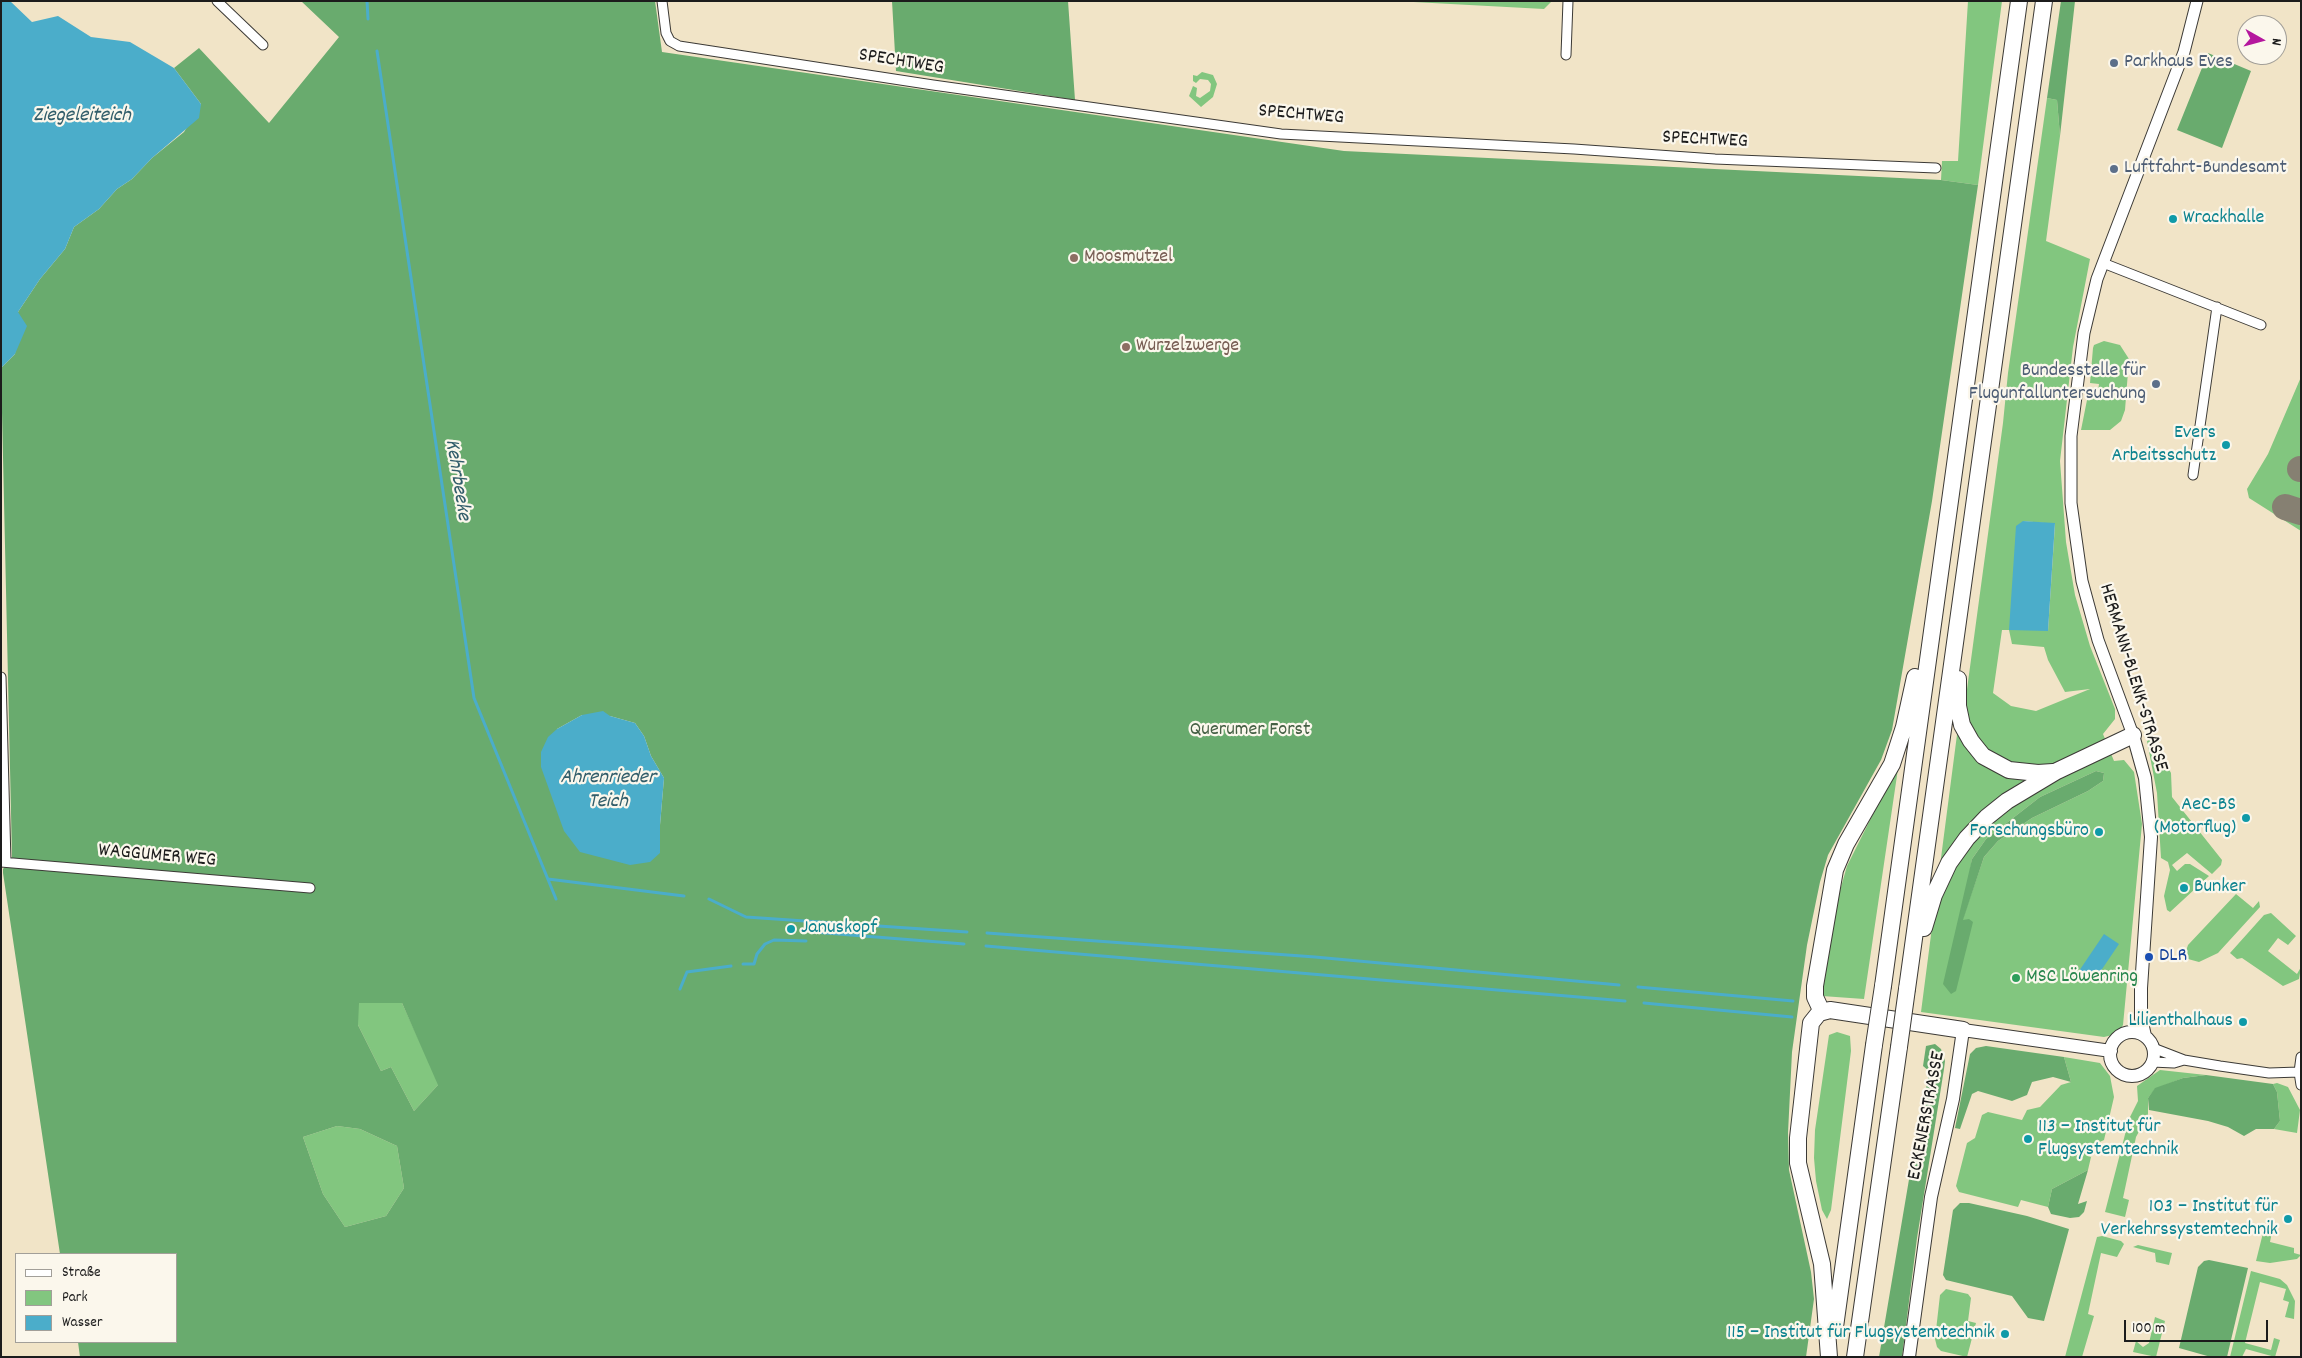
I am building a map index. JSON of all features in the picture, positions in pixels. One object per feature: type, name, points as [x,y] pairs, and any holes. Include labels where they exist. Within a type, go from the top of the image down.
[{"type":"highway","points":[[1830,1357],[1883,986],[2018,1]]},
{"type":"highway","points":[[1855,1357],[2044,1]]},
{"type":"highway","points":[[1957,622],[1958,706],[1962,725],[1971,741],[1991,762],[2008,770],[2038,773],[2057,771]]},
{"type":"highway","points":[[1822,1012],[1815,997],[1815,986],[1835,870],[1846,844],[1892,764],[1904,727],[1913,681],[1929,648]]},
{"type":"highway","points":[[1908,984],[1934,895],[1942,876],[1957,850],[1977,826],[1997,809],[2057,771],[2134,735]]},
{"type":"highway","points":[[1830,1357],[1822,1264],[1802,1182],[1798,1150],[1809,1027],[1815,1016],[1830,1010],[1963,1030]]},
{"type":"main road","name":"HERMANN-BLENK-STRASSE","points":[[2134,735],[2145,778],[2151,837],[2140,1018],[2145,1036]]},
{"type":"main road","name":"HERMANN-BLENK-STRASSE","points":[[2127,1032],[2141,988]]},
{"type":"main road","name":"ECKENERSTRASSE","points":[[1909,1357],[1931,1198],[1953,1099],[1963,1030],[2111,1050]]},
{"type":"main road","points":[[2127,1032],[2135,1032],[2145,1036],[2153,1048],[2152,1062],[2142,1074],[2126,1074],[2118,1070],[2113,1064],[2111,1050],[2116,1039],[2127,1032]]},
{"type":"street","points":[[217,1],[263,45]]},
{"type":"street","name":"SPECHTWEG","points":[[662,1],[666,33],[670,41],[679,46],[933,85],[1281,134],[1574,149],[1716,160],[1936,168]]},
{"type":"street","points":[[1566,55],[1568,1]]},
{"type":"street","name":"HERMANN-BLENK-STRASSE","points":[[2134,735],[2102,652],[2087,602],[2076,548],[2071,503],[2071,436],[2076,383],[2089,310],[2103,263],[2184,52],[2197,1]]},
{"type":"street","points":[[2103,263],[2261,325]]},
{"type":"street","points":[[2193,475],[2217,307]]},
{"type":"street","points":[[1,678],[4,862]]},
{"type":"street","name":"WAGGUMER WEG","points":[[4,862],[310,888]]},
{"type":"street","points":[[2153,1048],[2184,1060],[2269,1073],[2299,1072]]},
{"type":"street","points":[[2301,1058],[2299,1072],[2301,1085]]},
{"type":"street","points":[[2152,1062],[2174,1063],[2184,1060]]},
{"type":"green space","name":"Querumer Forst","points":[[301,1],[655,1],[662,52],[1344,151],[1941,180],[1978,185],[1932,501],[1892,730],[1881,760],[1828,855],[1820,882],[1807,945],[1792,1052],[1788,1133],[1789,1170],[1811,1272],[1814,1299],[1806,1357],[80,1357],[78,1343],[178,1343],[178,1253],[60,1253],[3,873],[3,869],[12,857],[1,368],[15,354],[18,312],[40,279],[65,249],[74,227],[99,209],[117,189],[132,179],[152,158],[184,132],[201,104],[174,68],[199,48],[269,123],[339,37]],"holes":[[[582,715],[610,716],[635,723],[644,736],[651,756],[664,778],[660,853],[557,729]],[[359,1003],[402,1003],[438,1085],[414,1111],[391,1067],[381,1071],[358,1025]],[[337,1126],[360,1129],[397,1146],[404,1188],[386,1216],[345,1227],[323,1194],[303,1137]]]},
{"type":"green space","points":[[892,1],[1068,1],[1075,100],[896,71]]},
{"type":"green space","points":[[1395,1],[1552,1],[1544,9]]},
{"type":"green space","points":[[1968,1],[2002,1],[1978,185],[1941,180],[1942,161],[1958,161]]},
{"type":"green space","points":[[2061,1],[2075,1],[2060,136],[2057,100],[2047,98]]},
{"type":"green space","points":[[2208,53],[2251,71],[2222,148],[2177,130]]},
{"type":"green space","points":[[1202,72],[1213,75],[1217,84],[1213,97],[1201,107],[1189,96],[1193,86],[1197,88],[1196,96],[1200,98],[1210,91],[1211,84],[1208,80],[1200,79],[1196,83],[1193,81],[1193,75],[1197,76]]},
{"type":"green space","points":[[2047,98],[2057,100],[2060,136],[2046,241],[2090,259],[2073,347],[2060,461],[2066,542],[2075,595],[2090,646],[2115,709],[2115,719],[2103,734],[2114,761],[2124,760],[2134,772],[2142,824],[2123,1025],[2117,1034],[2104,1037],[1921,1012],[1958,727],[1965,704],[2008,373]],"holes":[[[2023,521],[2055,524],[2048,631]],[[2002,630],[2009,630],[2012,644],[2044,647],[2048,660],[2065,692],[2090,689],[2036,711],[2011,706],[1993,693]],[[2096,771],[2104,773],[2103,781],[2088,791],[2032,818],[1998,841],[1984,857],[1962,921],[1972,859],[1986,839],[2040,797]]]},
{"type":"green space","points":[[2104,341],[2120,345],[2129,359],[2125,410],[2121,421],[2110,430],[2081,430],[2089,390],[2098,391],[2099,384],[2090,383],[2093,348],[2094,345]]},
{"type":"green space","points":[[2301,377],[2301,531],[2249,498],[2247,489],[2268,454]]},
{"type":"green space","points":[[2152,738],[2171,773],[2172,797],[2222,860],[2221,865],[2212,874],[2187,853],[2172,865],[2177,871],[2185,864],[2190,864],[2209,876],[2170,912],[2167,910],[2164,896],[2170,870],[2168,862],[2161,858],[2157,793],[2147,741]]},
{"type":"green space","points":[[1899,762],[1864,999],[1822,996],[1837,901],[1847,866]]},
{"type":"green space","points":[[2096,771],[2104,773],[2103,781],[2088,791],[2032,818],[1998,841],[1984,857],[1963,920],[1969,919],[1973,922],[1956,991],[1951,994],[1943,984],[1972,859],[1986,839],[2040,797]]},
{"type":"green space","points":[[2236,894],[2253,908],[2259,901],[2260,907],[2218,953],[2199,962],[2188,959],[2185,954],[2188,945]]},
{"type":"green space","points":[[2271,913],[2296,936],[2288,945],[2278,938],[2268,951],[2297,974],[2301,967],[2299,979],[2283,986],[2242,958],[2237,959],[2230,953],[2264,915]]},
{"type":"green space","points":[[358,1003],[402,1003],[439,1084],[414,1111],[391,1067],[381,1071],[358,1025]]},
{"type":"green space","points":[[1837,1032],[1850,1036],[1851,1051],[1831,1210],[1827,1219],[1822,1210],[1816,1181],[1814,1158],[1815,1130],[1829,1035]]},
{"type":"green space","points":[[1935,1044],[1941,1049],[1945,1061],[1917,1238],[1902,1357],[1879,1357],[1917,1132],[1928,1079],[1929,1071],[1923,1066],[1926,1046]]},
{"type":"green space","points":[[1986,1046],[2064,1057],[2071,1082],[2053,1077],[2032,1082],[2027,1095],[2012,1101],[1978,1091],[1972,1094],[1960,1129],[1955,1128],[1970,1054],[1976,1048]]},
{"type":"green space","points":[[2064,1057],[2100,1063],[2110,1076],[2114,1097],[2104,1140],[2089,1147],[2087,1155],[2091,1157],[2088,1170],[2052,1189],[2048,1207],[2021,1200],[2018,1207],[1959,1192],[1956,1186],[1967,1143],[1975,1138],[1982,1115],[1988,1112],[2022,1120],[2027,1110],[2040,1107],[2061,1085],[2071,1082]]},
{"type":"green space","points":[[2160,1070],[2206,1075],[2183,1078],[2155,1089],[2148,1098],[2148,1115],[2136,1137],[2123,1198],[2129,1200],[2125,1217],[2105,1212],[2129,1119],[2138,1101],[2137,1086]]},
{"type":"green space","points":[[2206,1075],[2273,1084],[2277,1092],[2280,1121],[2274,1129],[2256,1129],[2244,1136],[2228,1127],[2208,1121],[2149,1110],[2148,1098],[2155,1088],[2183,1078]]},
{"type":"green space","points":[[2277,1083],[2288,1087],[2300,1110],[2297,1133],[2274,1129],[2280,1121],[2277,1092],[2273,1084]]},
{"type":"green space","points":[[337,1126],[360,1129],[397,1146],[404,1188],[386,1216],[345,1227],[323,1194],[303,1137]]},
{"type":"green space","points":[[2088,1170],[2078,1204],[2087,1201],[2084,1212],[2079,1217],[2070,1218],[2051,1214],[2048,1207],[2052,1189]]},
{"type":"green space","points":[[1960,1203],[1969,1203],[2027,1216],[2069,1229],[2044,1321],[2028,1318],[2012,1296],[1946,1280],[1943,1275],[1953,1210]]},
{"type":"green space","points":[[2265,1225],[2273,1227],[2270,1242],[2294,1248],[2294,1253],[2301,1255],[2297,1259],[2270,1263],[2256,1261]]},
{"type":"green space","points":[[2102,1236],[2121,1241],[2124,1244],[2117,1257],[2101,1253],[2088,1314],[2094,1316],[2082,1357],[2065,1357],[2097,1237]]},
{"type":"green space","points":[[2138,1245],[2172,1253],[2169,1265],[2156,1262],[2155,1253],[2133,1247]]},
{"type":"green space","points":[[2209,1260],[2248,1268],[2227,1357],[2211,1357],[2179,1348],[2198,1267],[2204,1261]]},
{"type":"green space","points":[[2251,1271],[2280,1279],[2287,1285],[2295,1301],[2294,1319],[2285,1317],[2289,1302],[2283,1300],[2286,1289],[2260,1282],[2245,1343],[2271,1350],[2274,1338],[2280,1340],[2275,1357],[2246,1349],[2242,1357],[2230,1357]]},
{"type":"green space","points":[[1946,1289],[1968,1294],[1971,1298],[1968,1321],[1976,1323],[1967,1357],[1941,1351],[1937,1347],[1935,1339],[1940,1295]]},
{"type":"green space","points":[[2155,1317],[2165,1321],[2156,1357],[2133,1352],[2136,1341],[2143,1347],[2149,1343]]},
{"type":"water","name":"Ziegeleiteich","points":[[1,1],[10,1],[32,22],[58,16],[91,37],[130,42],[174,68],[201,104],[199,118],[152,158],[132,179],[117,189],[99,209],[74,227],[65,249],[40,279],[18,312],[27,326],[15,354],[1,368]]},
{"type":"water","points":[[2023,521],[2055,523],[2048,631],[2009,630],[2016,526]]},
{"type":"water","name":"Ahrenrieder Teich","points":[[603,711],[610,716],[635,723],[644,736],[651,756],[664,778],[660,853],[650,862],[630,865],[580,852],[564,831],[541,767],[541,752],[548,737],[557,729],[582,715]]},
{"type":"water","points":[[2104,934],[2119,944],[2094,981],[2079,971]]},
{"type":"waterway","name":"Kehrbeeke","points":[[367,1],[368,19]]},
{"type":"waterway","name":"Kehrbeeke","points":[[377,51],[474,698],[556,899]]},
{"type":"waterway","points":[[548,879],[684,896]]},
{"type":"waterway","points":[[709,899],[746,917],[967,932]]},
{"type":"waterway","points":[[813,932],[964,944]]},
{"type":"waterway","points":[[987,933],[1315,957],[1619,985]]},
{"type":"waterway","points":[[743,964],[754,964],[757,954],[765,944],[774,940],[806,941]]},
{"type":"waterway","points":[[986,946],[1625,1001]]},
{"type":"waterway","points":[[680,989],[687,972],[731,966]]},
{"type":"waterway","points":[[1638,987],[1793,1001]]},
{"type":"waterway","points":[[1644,1003],[1792,1017]]},
{"type":"taxiway","points":[[2285,507],[2301,512]]},
{"type":"place","name":"Parkhaus Eves","points":[[2114,63]]},
{"type":"place","name":"Luftfahrt-Bundesamt","points":[[2114,169]]},
{"type":"place","name":"Wrackhalle","points":[[2173,219]]},
{"type":"place","name":"Moosmutzel","points":[[1074,258]]},
{"type":"place","name":"Wurzelzwerge","points":[[1126,347]]},
{"type":"place","name":"Bundesstelle für Flugunfalluntersuchung","points":[[2156,384]]},
{"type":"place","name":"Evers Arbeitsschutz","points":[[2226,445]]},
{"type":"place","name":"AeC-BS (Motorflug)","points":[[2246,818]]},
{"type":"place","name":"Forschungsbüro","points":[[2099,832]]},
{"type":"place","name":"Bunker","points":[[2184,888]]},
{"type":"place","name":"Januskopf","points":[[791,929]]},
{"type":"place","name":"DLR","points":[[2149,957]]},
{"type":"place","name":"MSC Löwenring","points":[[2016,978]]},
{"type":"place","name":"Lilienthalhaus","points":[[2243,1022]]},
{"type":"place","name":"113 – Institut für Flugsystemtechnik","points":[[2028,1139]]},
{"type":"place","name":"103 – Institut für Verkehrssystemtechnik","points":[[2288,1219]]},
{"type":"place","name":"115 – Institut für Flugsystemtechnik","points":[[2005,1334]]}]
